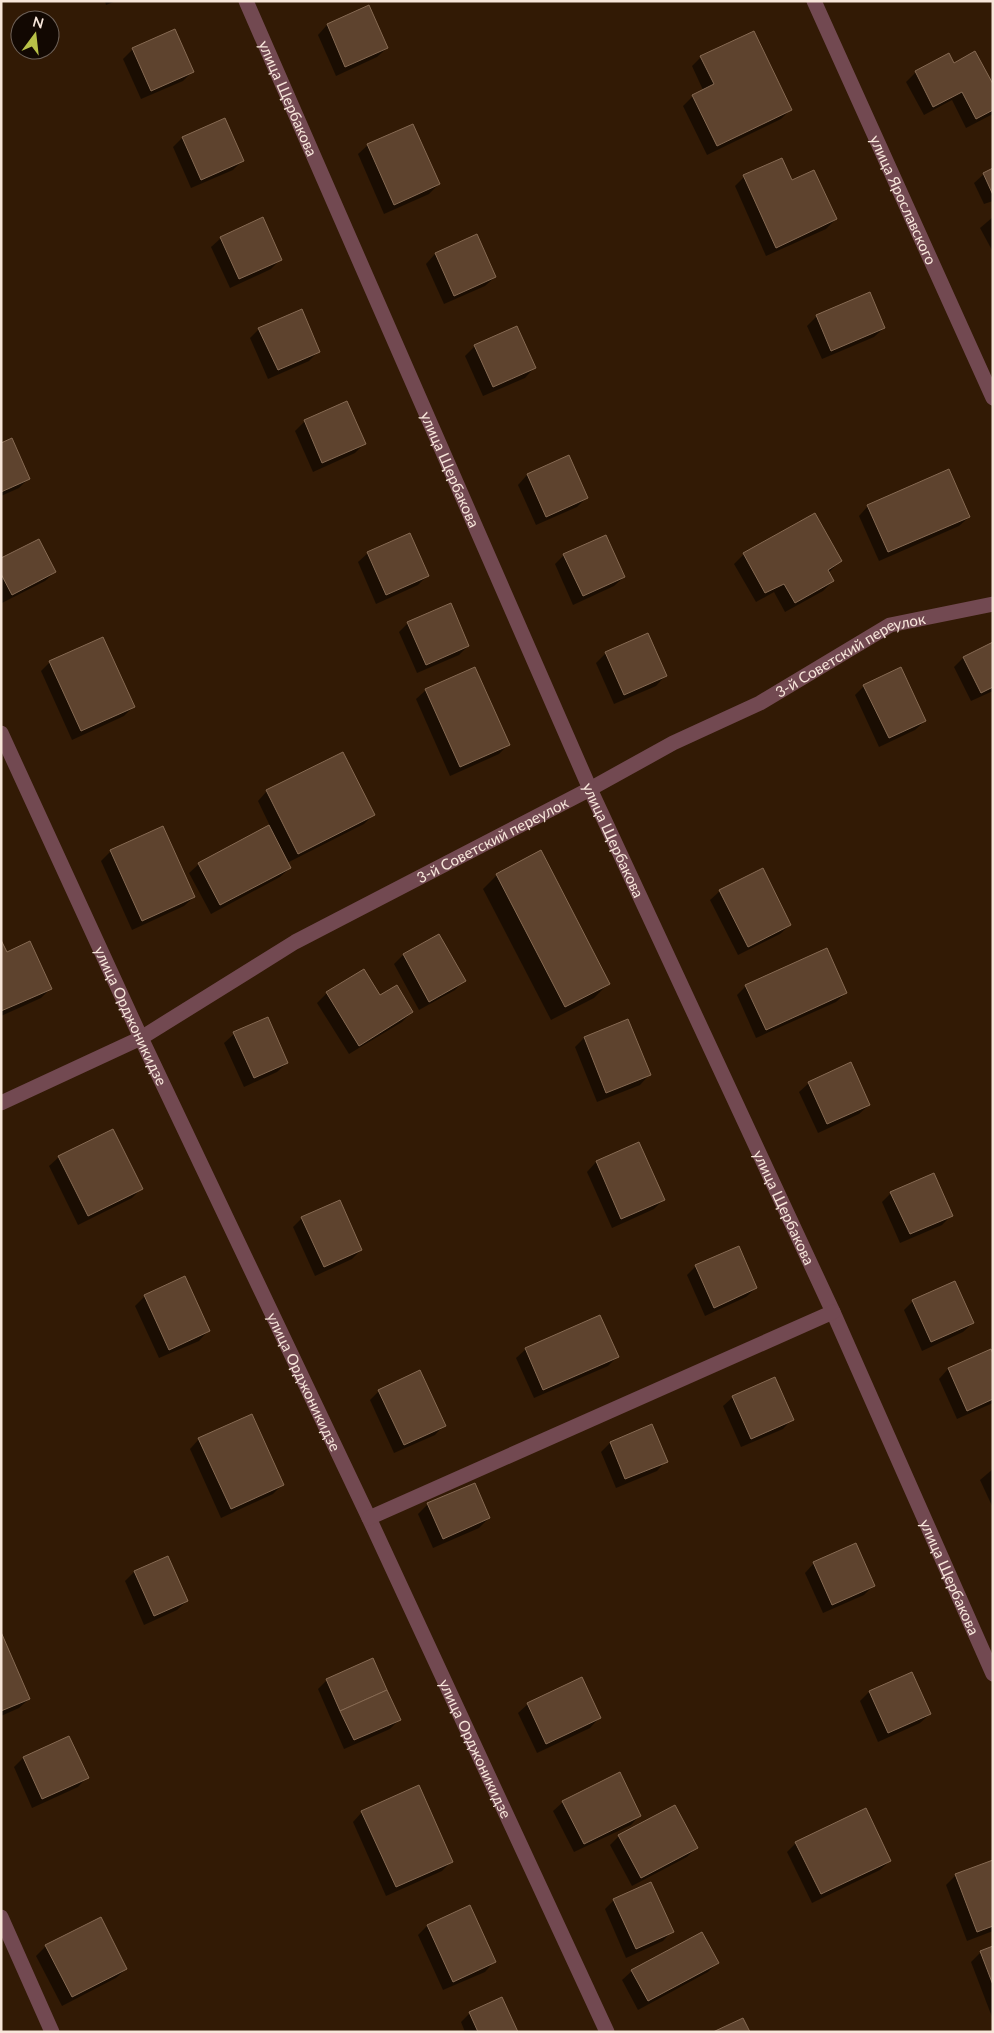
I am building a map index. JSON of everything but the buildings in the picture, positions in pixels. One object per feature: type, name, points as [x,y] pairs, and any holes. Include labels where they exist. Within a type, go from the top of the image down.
[{"type":"street","name":"улица Щербакова","points":[[246,1],[590,789],[833,1312],[993,1674]]},
{"type":"street","name":"улица Ярославского","points":[[814,1],[993,398]]},
{"type":"street","name":"3-й Советский переулок","points":[[1,1103],[141,1038],[295,942],[590,789],[674,743],[760,703],[890,625],[993,604]]},
{"type":"street","name":"улица Орджоникидзе","points":[[1,733],[141,1038],[369,1518],[607,2032]]},
{"type":"street","points":[[369,1518],[833,1312]]},
{"type":"street","points":[[1,1918],[52,2032]]}]
